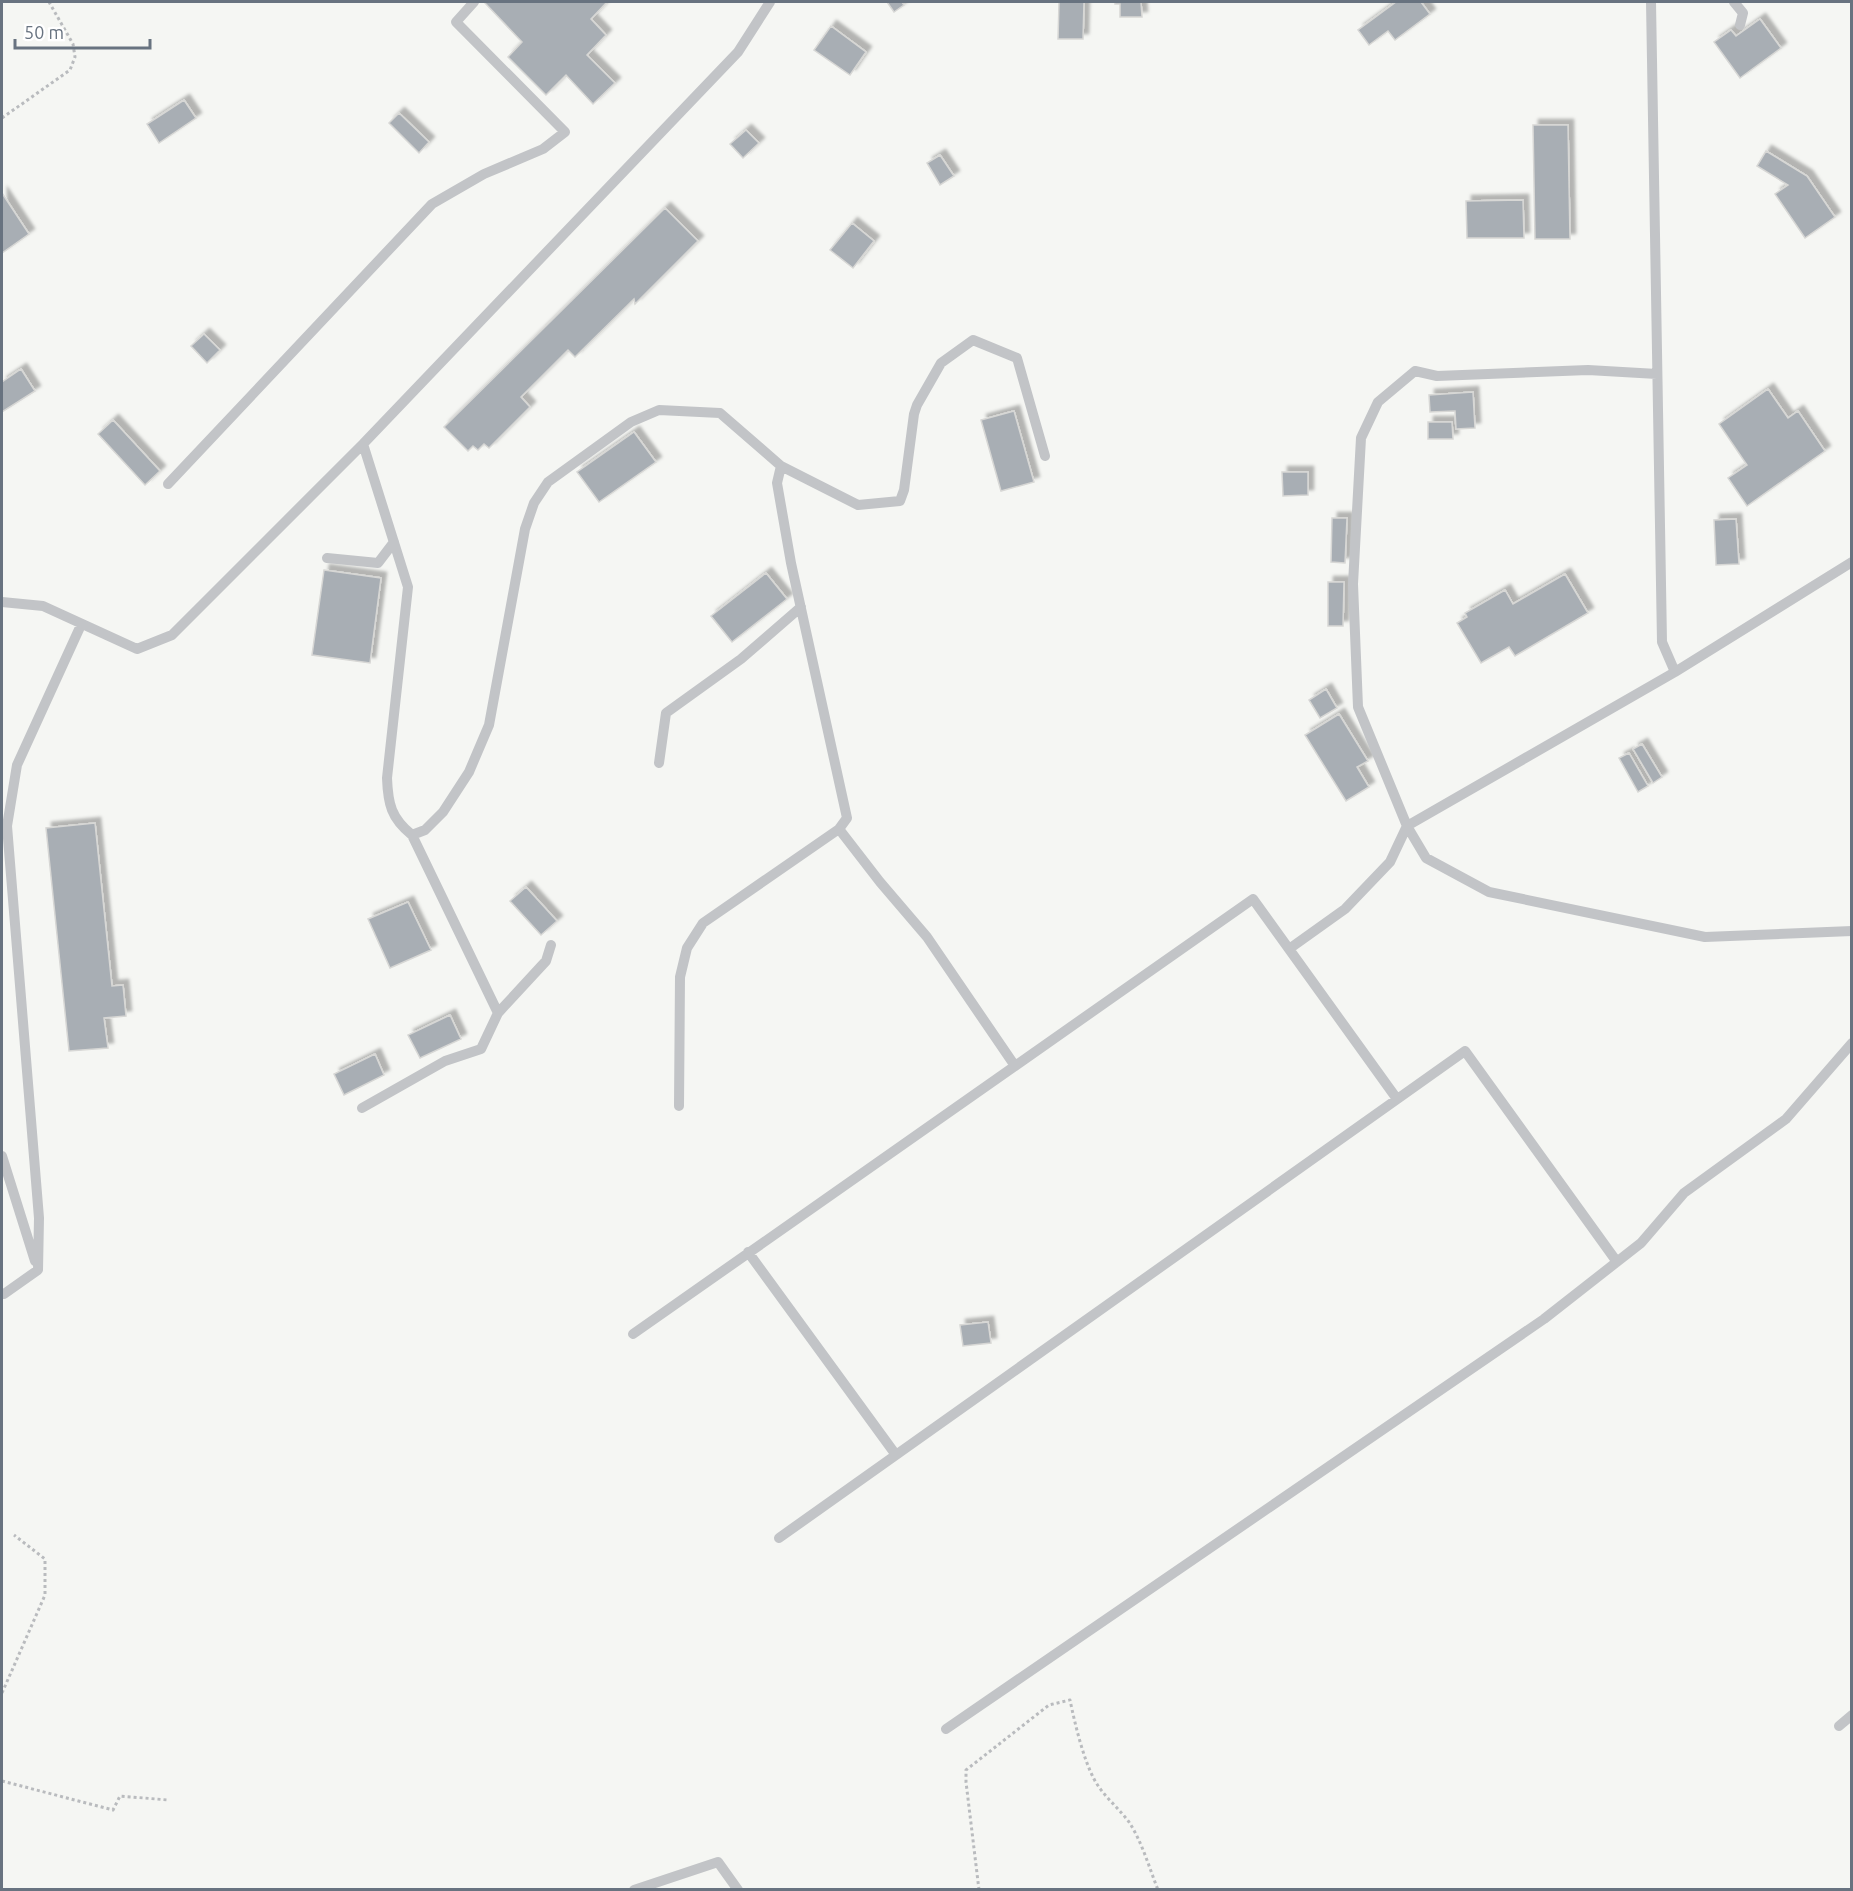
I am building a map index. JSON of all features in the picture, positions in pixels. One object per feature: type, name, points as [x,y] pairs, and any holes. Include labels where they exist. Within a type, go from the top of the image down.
[{"type":"lane","points":[[168,484],[432,204],[484,174],[543,149],[565,132],[456,22],[474,2]]},
{"type":"lane","points":[[2,602],[43,606],[137,650],[172,635],[363,444],[738,52],[770,2]]},
{"type":"lane","points":[[1651,2],[1662,642],[1675,672]]},
{"type":"lane","points":[[1734,2],[1743,13],[1740,26]]},
{"type":"lane","points":[[412,835],[425,830],[443,812],[469,772],[489,725],[525,529],[534,503],[548,482],[631,422],[659,410],[720,412],[781,466],[858,505],[900,501],[904,490],[917,405],[941,363],[973,340],[1017,358],[1044,456]]},
{"type":"lane","points":[[1658,374],[1588,370],[1437,376],[1415,371],[1378,402],[1361,438],[1353,584],[1358,707],[1407,826],[1426,858],[1489,892],[1705,937],[1851,931]]},
{"type":"lane","points":[[363,444],[408,587],[387,778],[388,801],[400,825],[412,835],[498,1013]]},
{"type":"lane","points":[[679,1106],[680,977],[687,948],[703,922],[839,829],[847,818],[791,563],[777,483],[781,466]]},
{"type":"lane","points":[[327,558],[378,563],[394,542]]},
{"type":"lane","points":[[1289,949],[1345,909],[1390,862],[1407,826],[1675,672],[1851,561]]},
{"type":"lane","points":[[659,763],[666,713],[741,659],[801,607]]},
{"type":"lane","points":[[38,1270],[39,1218],[7,826],[17,765],[81,625]]},
{"type":"lane","points":[[839,829],[927,937],[1015,1066]]},
{"type":"lane","points":[[633,1334],[1253,899],[1397,1099]]},
{"type":"lane","points":[[362,1108],[445,1061],[481,1049],[498,1013],[546,961],[551,945]]},
{"type":"lane","points":[[946,1729],[1544,1319],[1641,1243],[1683,1193],[1786,1119],[1851,1043]]},
{"type":"lane","points":[[779,1538],[1466,1051],[1617,1262]]},
{"type":"lane","points":[[2,1156],[38,1270]]},
{"type":"lane","points":[[748,1252],[896,1455]]},
{"type":"lane","points":[[4,1294],[38,1270]]},
{"type":"lane","points":[[1839,1726],[1851,1715]]},
{"type":"lane","points":[[634,1890],[718,1862],[738,1890]]},
{"type":"path","points":[[2,118],[70,70],[75,57],[73,44],[49,2]]},
{"type":"path","points":[[2,1693],[45,1595],[45,1559],[14,1535]]},
{"type":"path","points":[[980,1890],[966,1770],[1049,1705],[1070,1700],[1093,1777],[1129,1822],[1144,1852],[1158,1890]]},
{"type":"path","points":[[2,1781],[113,1810],[120,1796],[168,1800]]},
{"type":"building","points":[[607,2],[591,19],[606,35],[587,55],[615,83],[593,104],[566,75],[546,95],[508,57],[522,42],[485,3]]},
{"type":"building","points":[[887,2],[902,2],[904,5],[894,12]]},
{"type":"building","points":[[1059,2],[1084,2],[1083,39],[1058,39]]},
{"type":"building","points":[[1115,2],[1141,2],[1142,17],[1120,17],[1120,4],[1115,4]]},
{"type":"building","points":[[1396,2],[1421,2],[1430,14],[1395,40],[1388,31],[1369,45],[1358,30]]},
{"type":"building","points":[[1760,19],[1781,48],[1740,78],[1714,42],[1731,30],[1736,36]]},
{"type":"building","points":[[831,26],[866,52],[850,75],[814,50]]},
{"type":"building","points":[[184,100],[196,118],[159,143],[147,124]]},
{"type":"building","points":[[399,113],[429,142],[419,153],[389,123]]},
{"type":"building","points":[[1533,125],[1568,125],[1570,239],[1535,239]]},
{"type":"building","points":[[746,130],[759,143],[743,158],[730,144]]},
{"type":"building","points":[[1766,151],[1807,176],[1835,217],[1805,238],[1775,194],[1788,185],[1757,166]]},
{"type":"building","points":[[940,155],[954,176],[940,185],[927,163]]},
{"type":"building","points":[[2,193],[29,234],[2,253]]},
{"type":"building","points":[[1523,200],[1524,238],[1467,238],[1466,201]]},
{"type":"building","points":[[665,208],[698,241],[635,304],[634,299],[575,357],[568,350],[521,397],[530,407],[489,448],[484,444],[478,450],[473,446],[468,451],[444,427]]},
{"type":"building","points":[[852,223],[874,241],[853,268],[830,250]]},
{"type":"building","points":[[204,334],[220,350],[207,363],[191,346]]},
{"type":"building","points":[[21,369],[35,391],[2,412],[2,382]]},
{"type":"building","points":[[1768,389],[1788,418],[1798,411],[1825,451],[1747,506],[1728,478],[1747,465],[1719,424]]},
{"type":"building","points":[[1473,392],[1475,428],[1456,429],[1455,411],[1430,412],[1429,395]]},
{"type":"building","points":[[1014,411],[1034,482],[1001,491],[981,420]]},
{"type":"building","points":[[113,420],[160,471],[145,485],[98,434]]},
{"type":"building","points":[[1428,422],[1452,422],[1453,439],[1428,439]]},
{"type":"building","points":[[634,432],[656,462],[599,502],[577,472]]},
{"type":"building","points":[[1282,472],[1308,472],[1308,495],[1283,496]]},
{"type":"building","points":[[1332,518],[1347,518],[1345,563],[1331,562]]},
{"type":"building","points":[[1736,519],[1739,564],[1716,565],[1714,520]]},
{"type":"building","points":[[324,570],[381,578],[370,663],[312,655]]},
{"type":"building","points":[[766,573],[787,599],[732,642],[711,616]]},
{"type":"building","points":[[1565,574],[1588,613],[1515,656],[1509,647],[1481,663],[1457,623],[1467,617],[1465,613],[1505,590],[1513,604]]},
{"type":"building","points":[[1328,582],[1344,582],[1343,626],[1328,626]]},
{"type":"building","points":[[1326,689],[1337,708],[1320,718],[1309,700]]},
{"type":"building","points":[[1339,714],[1368,761],[1357,767],[1369,787],[1346,801],[1305,735]]},
{"type":"building","points":[[1642,744],[1662,777],[1653,783],[1633,749]]},
{"type":"building","points":[[1629,753],[1648,786],[1638,792],[1619,758]]},
{"type":"building","points":[[95,823],[112,986],[123,985],[126,1016],[104,1018],[108,1048],[69,1051],[46,828]]},
{"type":"building","points":[[526,887],[557,921],[541,935],[510,901]]},
{"type":"building","points":[[408,902],[431,950],[390,968],[368,919]]},
{"type":"building","points":[[450,1015],[461,1039],[420,1058],[408,1035]]},
{"type":"building","points":[[375,1054],[384,1075],[344,1095],[334,1074]]},
{"type":"building","points":[[988,1322],[991,1343],[963,1346],[960,1325]]}]
